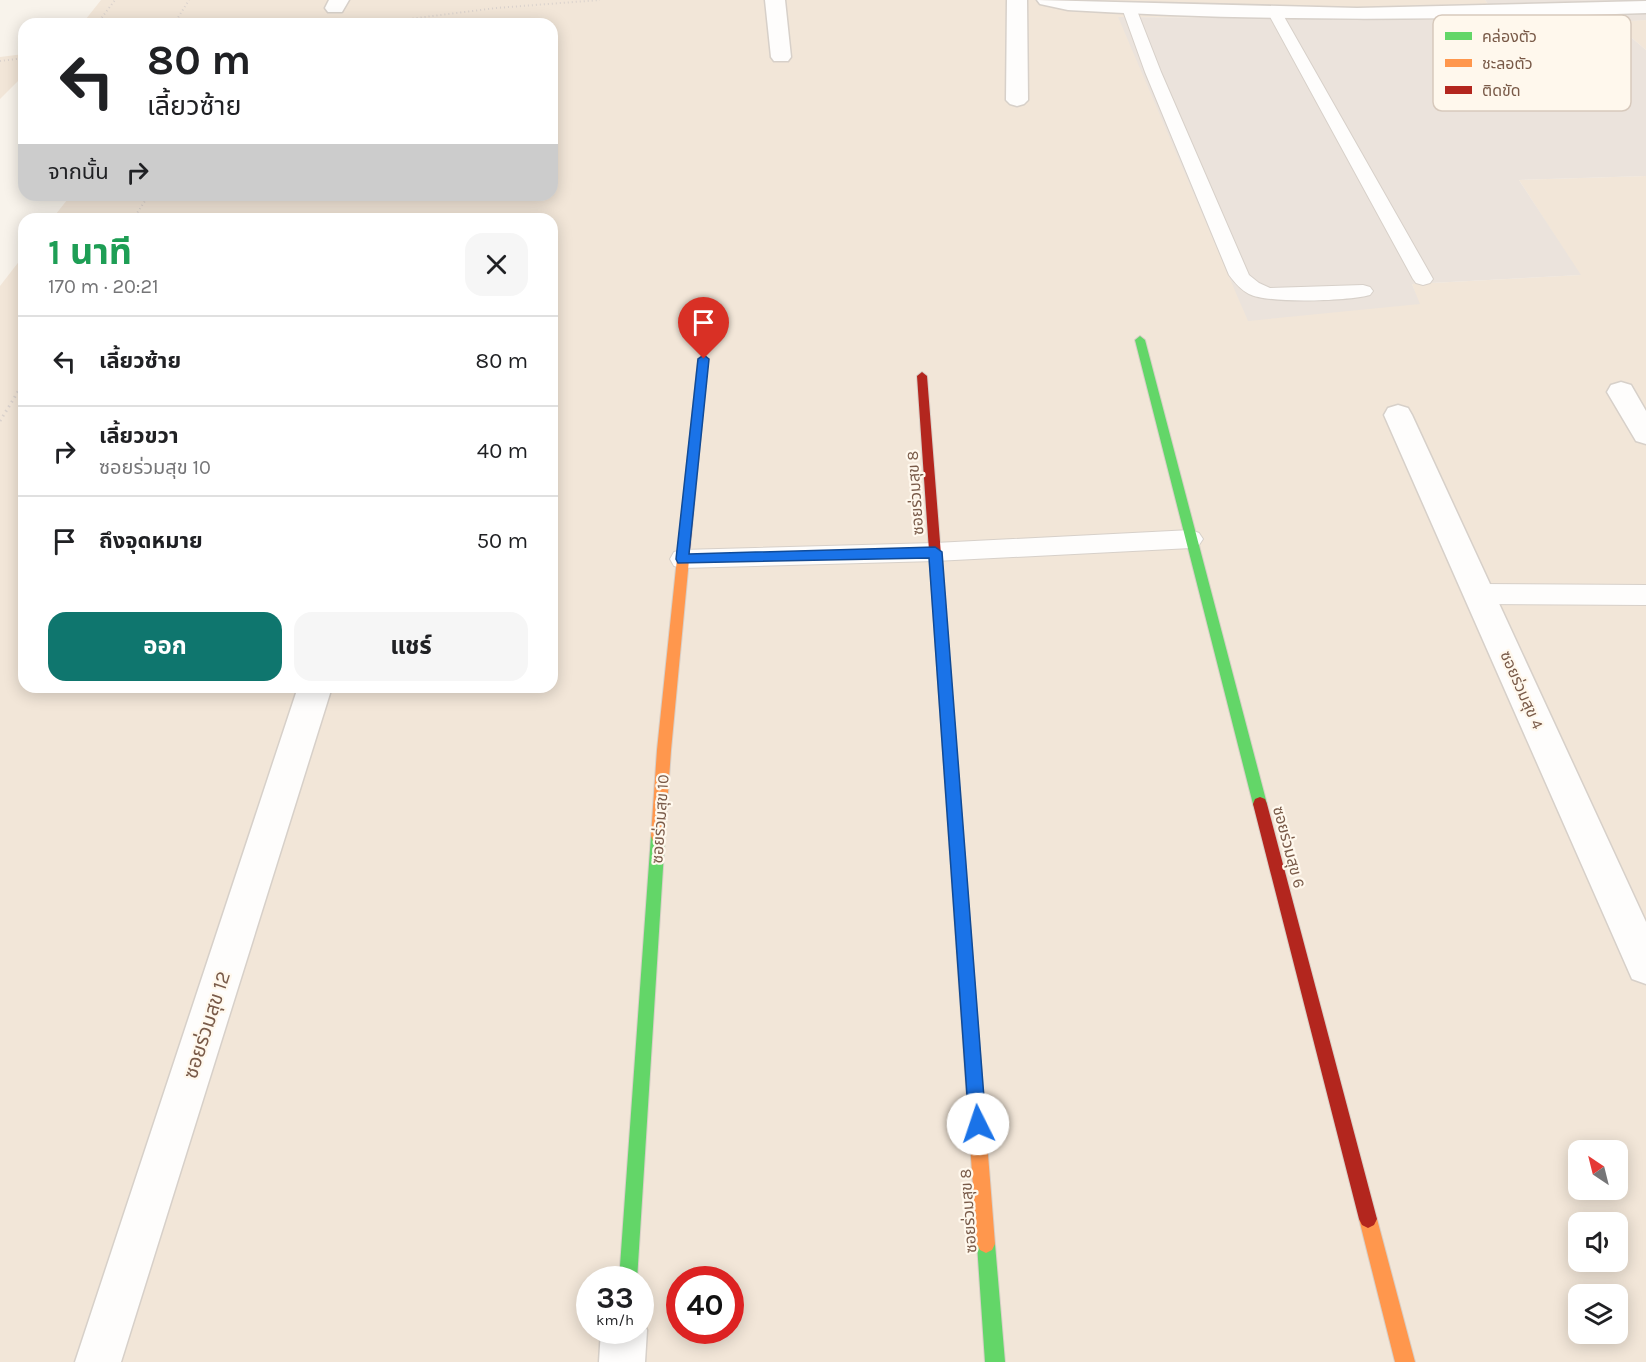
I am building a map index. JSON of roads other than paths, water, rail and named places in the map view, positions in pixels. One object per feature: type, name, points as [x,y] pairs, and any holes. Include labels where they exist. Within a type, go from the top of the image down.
[{"type":"street","points":[[775,0],[781,57]]},
{"type":"street","points":[[1017,0],[1017,100]]},
{"type":"street","points":[[1047,0],[1275,13],[1491,14],[1646,7]]},
{"type":"street","name":"ซอยร่วมสุข 6","points":[[1140,340],[1405,1362]]},
{"type":"street","name":"ซอยร่วมสุข 10","points":[[629,1266],[664,750],[704,359]]},
{"type":"street","name":"ซอยร่วมสุข 8","points":[[922,376],[995,1362]]},
{"type":"street","points":[[1621,392],[1646,434]]},
{"type":"street","name":"ซอยร่วมสุข 4","points":[[1398,415],[1646,965]]},
{"type":"street","name":"ซอยร่วมสุข 12","points":[[98,1362],[313,693]]},
{"type":"street","points":[[622,1362],[623,1344]]},
{"type":"lane","points":[[1127,4],[1153,72],[1239,275],[1247,285],[1257,292],[1270,294],[1363,291]]},
{"type":"lane","points":[[1275,13],[1423,279]]},
{"type":"lane","points":[[682,559],[935,552],[1191,539]]},
{"type":"lane","points":[[1479,594],[1646,595]]}]
